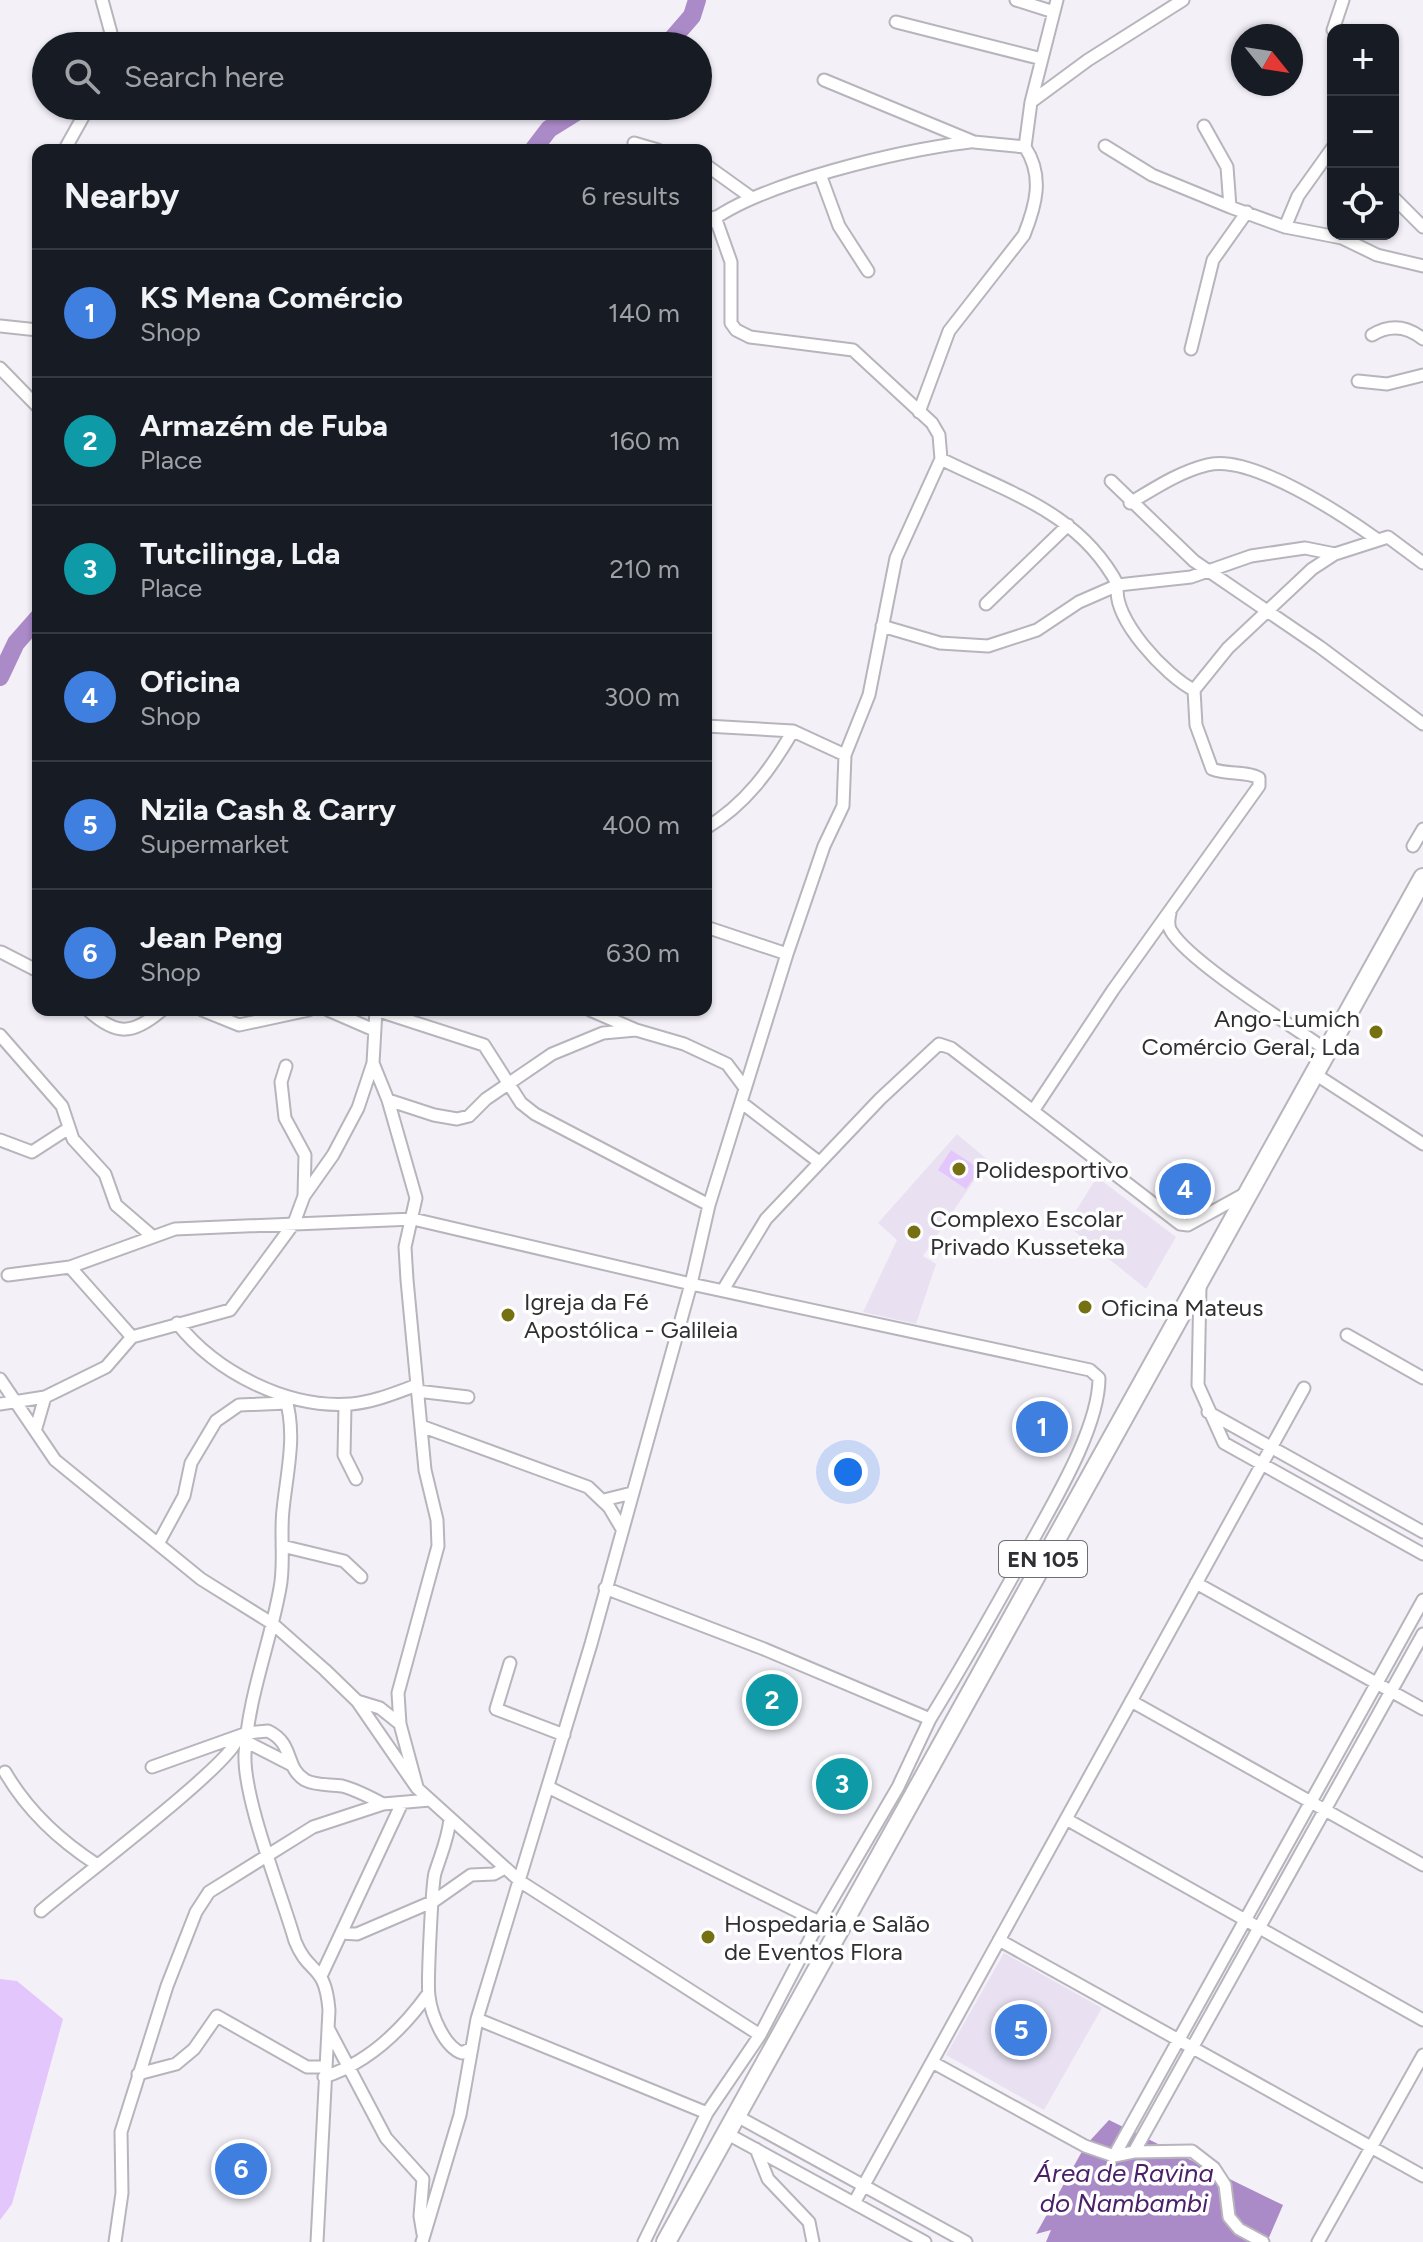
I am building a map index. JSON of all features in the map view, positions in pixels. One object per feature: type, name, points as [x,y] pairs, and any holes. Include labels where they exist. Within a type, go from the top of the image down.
[{"type":"main road","name":"EN 105","points":[[666,2242],[1423,878]]},
{"type":"street","points":[[102,0],[111,32]]},
{"type":"street","points":[[919,412],[949,331],[1024,235],[1037,198],[1036,176],[1025,147],[1031,102],[1056,6],[1016,0]]},
{"type":"street","points":[[1031,102],[1113,43],[1183,0]]},
{"type":"street","points":[[1335,24],[1343,0]]},
{"type":"street","points":[[896,22],[1042,59]]},
{"type":"street","points":[[824,80],[974,142]]},
{"type":"street","points":[[68,144],[81,120]]},
{"type":"street","points":[[1204,126],[1227,167],[1230,207]]},
{"type":"street","points":[[712,220],[752,198],[912,149],[974,142],[1025,147]]},
{"type":"street","points":[[1105,146],[1152,175],[1230,207],[1285,227],[1342,238],[1377,255],[1423,266]]},
{"type":"street","points":[[1285,227],[1298,196],[1327,155]]},
{"type":"street","points":[[712,169],[752,198]]},
{"type":"street","points":[[821,177],[839,226],[868,271]]},
{"type":"street","points":[[1399,203],[1423,227]]},
{"type":"street","points":[[1191,349],[1213,260],[1247,212]]},
{"type":"street","points":[[422,2238],[460,2115],[477,2019],[564,1735],[691,1284],[709,1205],[787,954],[824,846],[843,806],[845,755],[869,695],[896,558],[941,459],[939,435],[853,350],[750,337],[736,330],[731,323],[731,262],[712,223]]},
{"type":"street","points":[[0,326],[32,329]]},
{"type":"street","points":[[1372,335],[1385,328],[1406,328],[1423,339]]},
{"type":"street","points":[[0,368],[32,401]]},
{"type":"street","points":[[1358,381],[1387,384],[1423,375]]},
{"type":"street","points":[[941,459],[1028,498],[1068,525],[1107,564],[1118,585],[1116,593],[1130,630],[1194,690]]},
{"type":"street","points":[[1130,503],[1174,476],[1209,464],[1225,464],[1261,473],[1331,507],[1378,540]]},
{"type":"street","points":[[1111,481],[1130,503],[1194,561],[1213,571],[1423,724]]},
{"type":"street","points":[[986,604],[1068,525]]},
{"type":"street","points":[[1033,1111],[1113,990],[1259,786],[1259,778],[1252,774],[1228,775],[1212,769],[1196,725],[1194,690],[1228,648],[1312,569],[1335,554],[1388,537],[1397,540],[1423,563]]},
{"type":"street","points":[[882,626],[940,643],[988,646],[1037,630],[1079,602],[1118,585],[1179,579],[1213,571],[1251,556],[1305,548],[1335,554]]},
{"type":"street","points":[[712,726],[793,731],[845,755]]},
{"type":"street","points":[[712,823],[747,796],[771,769],[793,731]]},
{"type":"street","points":[[1413,846],[1423,829]]},
{"type":"street","points":[[1170,912],[1168,925],[1172,933],[1198,957],[1328,1051]]},
{"type":"street","points":[[712,929],[787,954]]},
{"type":"street","points":[[1,952],[32,968]]},
{"type":"street","points":[[96,1016],[113,1029],[130,1030],[148,1023],[156,1016]]},
{"type":"street","points":[[217,1016],[239,1025],[281,1016]]},
{"type":"street","points":[[342,1016],[374,1030]]},
{"type":"street","points":[[0,1404],[45,1397],[106,1367],[132,1337],[230,1310],[294,1223],[304,1196],[333,1155],[358,1108],[373,1063],[375,1016]]},
{"type":"street","points":[[395,1016],[484,1045],[521,1103],[535,1114],[709,1205]]},
{"type":"street","points":[[604,1016],[636,1030],[684,1044],[727,1064],[745,1088]]},
{"type":"street","points":[[616,1021],[620,1016]]},
{"type":"street","points":[[388,1100],[457,1119],[469,1116],[486,1099],[552,1054],[603,1033],[636,1030]]},
{"type":"street","points":[[0,1035],[62,1106],[79,1149],[105,1174],[116,1205],[152,1236]]},
{"type":"street","points":[[723,1290],[766,1219],[939,1044],[951,1048],[1180,1224],[1188,1225],[1249,1191]]},
{"type":"street","points":[[373,1063],[388,1100],[413,1182],[413,1219],[405,1247],[425,1470],[437,1520],[438,1546],[416,1614],[398,1693],[400,1724],[417,1788]]},
{"type":"street","points":[[286,1066],[281,1082],[285,1118],[305,1155],[304,1196]]},
{"type":"street","points":[[1315,1074],[1423,1144]]},
{"type":"street","points":[[742,1103],[819,1162]]},
{"type":"street","points":[[0,1140],[32,1152],[69,1128]]},
{"type":"street","points":[[8,1275],[70,1267],[152,1236],[190,1227],[413,1219],[691,1284],[1090,1370],[1099,1378],[1099,1395],[1066,1478],[970,1654],[930,1719],[898,1787],[819,1922],[760,2035],[707,2113],[644,2242]]},
{"type":"street","points":[[70,1267],[132,1337]]},
{"type":"street","points":[[1200,1277],[1195,1361],[1198,1385],[1224,1443],[1423,1554]]},
{"type":"street","points":[[177,1323],[214,1362],[286,1399]]},
{"type":"street","points":[[1347,1335],[1423,1378]]},
{"type":"street","points":[[0,1379],[55,1460],[201,1579],[273,1624],[357,1701],[417,1788],[521,1882],[760,2035]]},
{"type":"street","points":[[158,1544],[184,1496],[191,1463],[216,1421],[239,1405],[286,1399],[345,1405],[417,1388],[468,1397]]},
{"type":"street","points":[[854,2203],[1304,1388]]},
{"type":"street","points":[[36,1428],[45,1397]]},
{"type":"street","points":[[286,1399],[293,1432],[281,1583],[243,1738],[245,1764],[269,1855],[300,1954],[322,1974],[327,1986],[328,2028],[317,2242]]},
{"type":"street","points":[[345,1405],[344,1455],[356,1479]]},
{"type":"street","points":[[1208,1412],[1423,1532]]},
{"type":"street","points":[[421,1426],[588,1487],[604,1500],[622,1529]]},
{"type":"street","points":[[1066,1478],[1084,1487]]},
{"type":"street","points":[[604,1500],[632,1493]]},
{"type":"street","points":[[282,1546],[344,1561],[361,1577]]},
{"type":"street","points":[[1196,1583],[1423,1709]]},
{"type":"street","points":[[605,1588],[764,1649],[930,1719]]},
{"type":"street","points":[[1114,2156],[1423,1600]]},
{"type":"street","points":[[1134,2152],[1423,1634]]},
{"type":"street","points":[[510,1663],[496,1709],[564,1735]]},
{"type":"street","points":[[357,1701],[380,1708],[400,1724]]},
{"type":"street","points":[[1131,1701],[1423,1865]]},
{"type":"street","points":[[152,1767],[268,1731],[283,1740],[292,1765]]},
{"type":"street","points":[[243,1738],[292,1765],[310,1782],[344,1787],[383,1804]]},
{"type":"street","points":[[41,1911],[96,1864],[163,1815],[226,1759],[243,1738]]},
{"type":"street","points":[[5,1772],[16,1791],[60,1841],[96,1864]]},
{"type":"street","points":[[548,1787],[819,1922]]},
{"type":"street","points":[[115,2242],[122,2193],[121,2132],[138,2074],[196,1912],[209,1892],[313,1827],[383,1804],[430,1800]]},
{"type":"street","points":[[322,1974],[402,1803]]},
{"type":"street","points":[[450,1819],[446,1848],[435,1873],[428,1994],[433,2015],[457,2052],[472,2048]]},
{"type":"street","points":[[1066,1819],[1423,2020]]},
{"type":"street","points":[[341,1933],[357,1934],[434,1901],[471,1875],[494,1874],[505,1868]]},
{"type":"street","points":[[999,1940],[1423,2176]]},
{"type":"street","points":[[138,2074],[176,2064],[194,2049],[217,2016],[307,2067],[324,2072],[351,2068],[413,2015],[428,1994]]},
{"type":"street","points":[[413,2015],[433,2015]]},
{"type":"street","points":[[477,2019],[707,2113]]},
{"type":"street","points":[[328,2028],[386,2138],[423,2179],[422,2238]]},
{"type":"street","points":[[1318,2242],[1423,2055]]},
{"type":"street","points":[[932,2062],[1085,2146],[1114,2156],[1134,2152],[1192,2151],[1214,2168],[1225,2185],[1229,2217],[1239,2229],[1263,2242]]},
{"type":"street","points":[[307,2067],[323,2092]]},
{"type":"street","points":[[735,2115],[966,2242]]},
{"type":"street","points":[[726,2133],[925,2242]]},
{"type":"street","points":[[756,2149],[768,2179],[809,2222],[813,2242]]},
{"type":"street","points":[[423,2179],[443,2176]]},
{"type":"shaded area","name":"Complexo Escolar Privado Kusseteka","points":[[957,1134],[988,1160],[923,1256],[936,1264],[916,1324],[863,1312],[897,1240],[878,1223]]},
{"type":"shaded area","name":"Polidesportivo","points":[[951,1150],[980,1169],[966,1189],[938,1170]]},
{"type":"shaded area","points":[[1097,1177],[1176,1237],[1146,1289],[1067,1225]]},
{"type":"shaded area","points":[[1004,1953],[1102,2008],[1044,2110],[946,2055]]},
{"type":"shaded area","points":[[0,1979],[17,1981],[63,2019],[12,2204],[0,2220]]},
{"type":"water","name":"Área de Ravina do Nambambi","points":[[1109,2120],[1283,2205],[1267,2242],[1046,2242],[1051,2230],[1036,2234],[1085,2146]]},
{"type":"waterway","points":[[678,32],[692,16],[697,0]]},
{"type":"waterway","points":[[538,144],[549,129],[563,120]]},
{"type":"waterway","points":[[0,677],[16,643],[32,625]]},
{"type":"place","name":"Ango-Lumich Comércio Geral, Lda","points":[[1376,1032]]},
{"type":"place","name":"Polidesportivo","points":[[959,1169]]},
{"type":"place","name":"Oficina","points":[[1185,1189]]},
{"type":"place","name":"Complexo Escolar Privado Kusseteka","points":[[914,1232]]},
{"type":"place","name":"Oficina Mateus","points":[[1085,1307]]},
{"type":"place","name":"Igreja da Fé Apostólica - Galileia","points":[[508,1315]]},
{"type":"place","name":"KS Mena Comércio","points":[[1042,1427]]},
{"type":"place","name":"Armazém de Fuba","points":[[772,1700]]},
{"type":"place","name":"Tutcilinga, Lda","points":[[842,1784]]},
{"type":"place","name":"Hospedaria e Salão de Eventos Flora","points":[[708,1937]]},
{"type":"place","name":"Nzila Cash & Carry","points":[[1021,2030]]},
{"type":"place","name":"Jean Peng","points":[[241,2169]]}]
